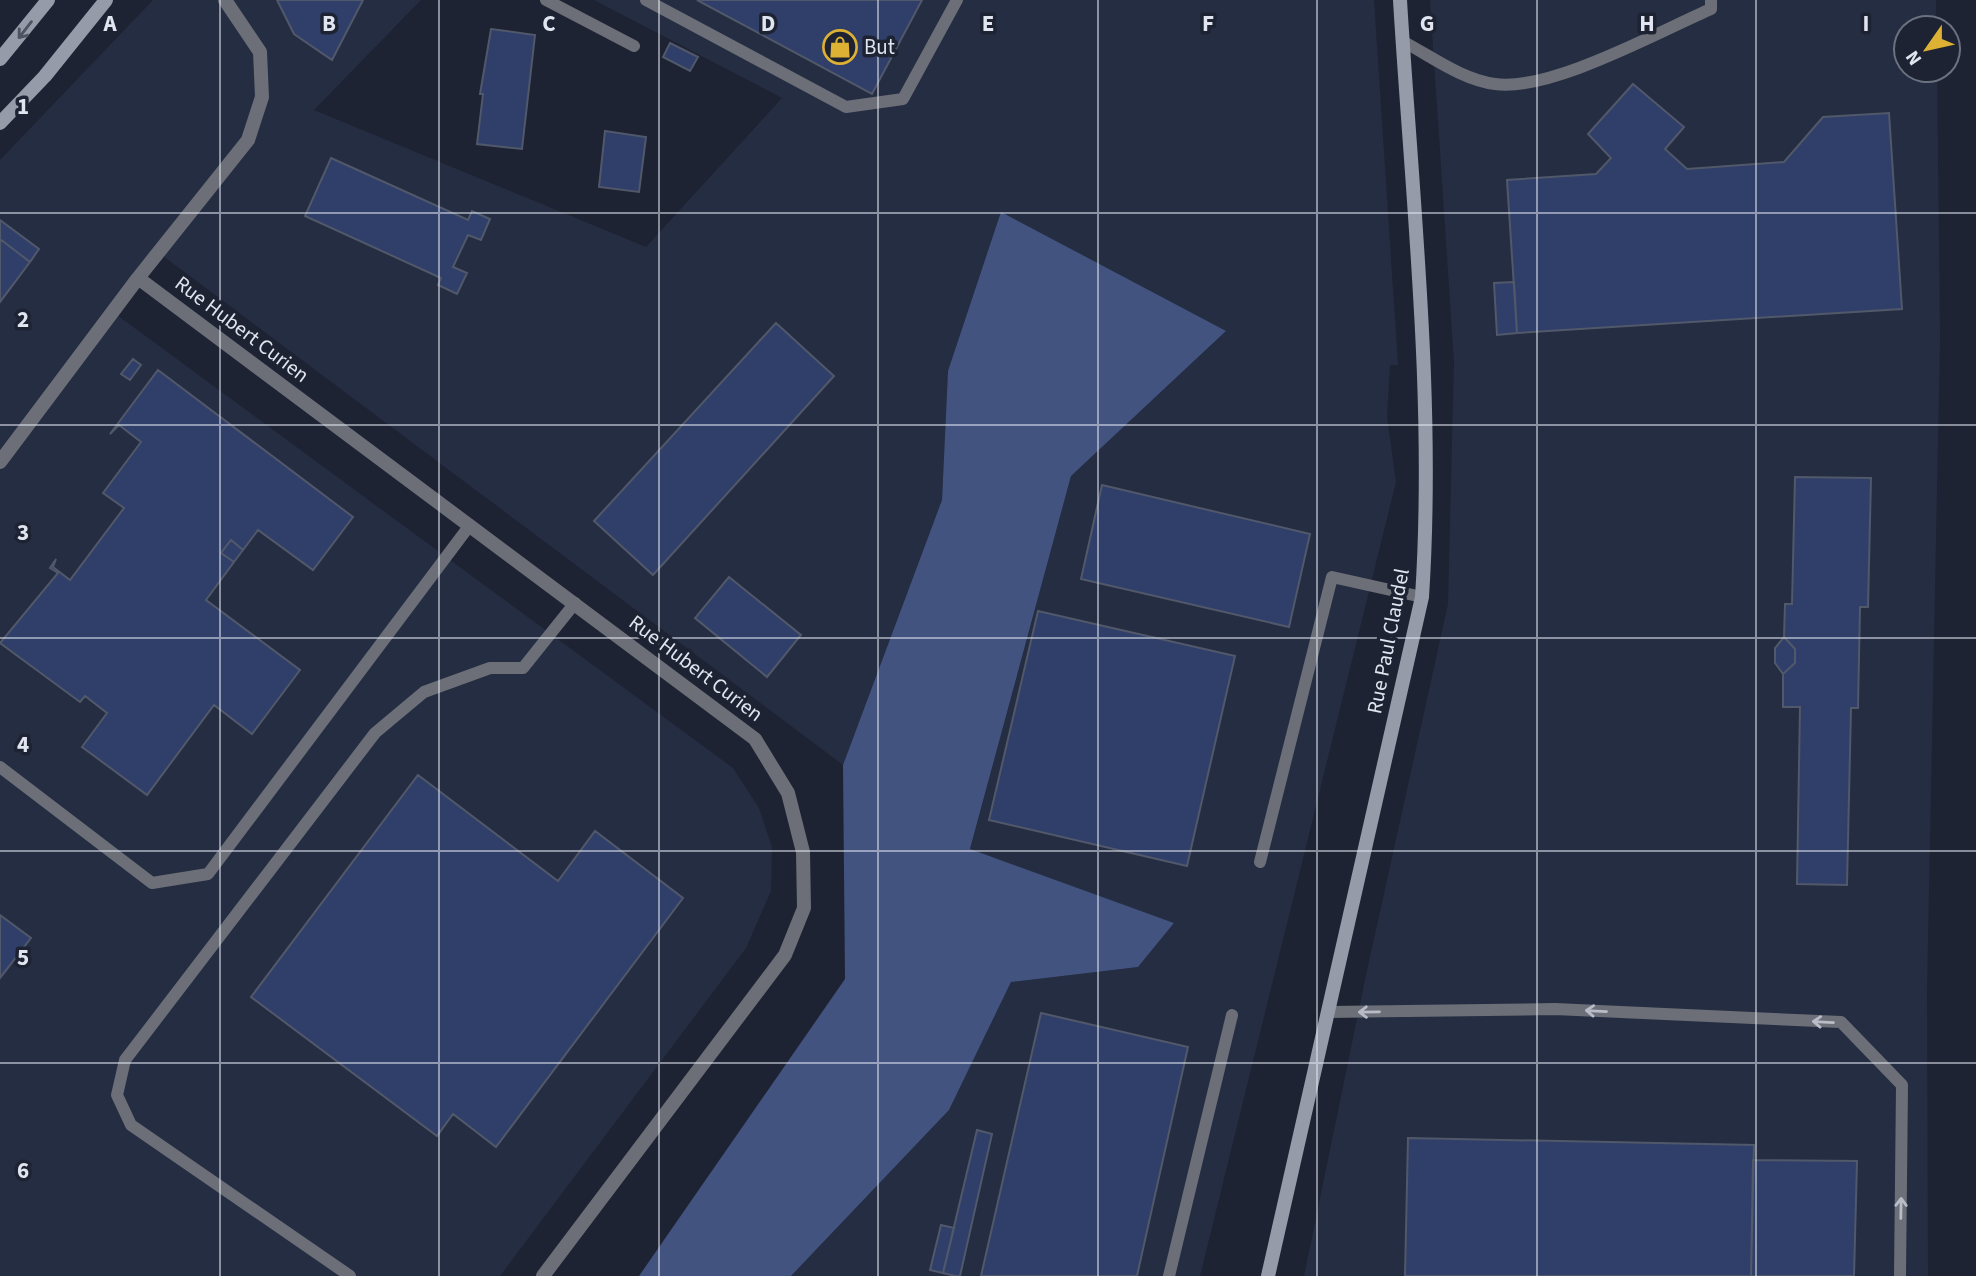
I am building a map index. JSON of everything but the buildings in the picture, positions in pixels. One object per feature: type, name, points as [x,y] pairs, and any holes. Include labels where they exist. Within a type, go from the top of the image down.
[{"type":"street","points":[[0,59],[48,0]]},
{"type":"street","points":[[0,123],[45,76],[106,0]]},
{"type":"street","points":[[0,462],[138,278],[248,140],[262,97],[260,52],[225,0]]},
{"type":"street","name":"Rue Paul Claudel","points":[[1268,1276],[1422,597],[1427,514],[1427,436],[1400,0]]},
{"type":"street","name":"Rue Hubert Curien","points":[[138,278],[755,739],[788,793],[803,852],[804,908],[785,955],[544,1276]]},
{"type":"lane","points":[[546,0],[635,46]]},
{"type":"lane","points":[[646,0],[846,107],[903,99],[957,0]]},
{"type":"lane","points":[[1402,41],[1470,77],[1493,84],[1521,86],[1555,77],[1711,9],[1711,0]]},
{"type":"lane","points":[[0,767],[152,883],[208,874],[470,525]]},
{"type":"lane","points":[[1260,862],[1332,577],[1422,597]]},
{"type":"lane","points":[[350,1276],[131,1125],[117,1095],[125,1060],[375,733],[424,692],[491,668],[523,668],[575,603]]},
{"type":"lane","points":[[1328,1012],[1555,1009],[1841,1023],[1902,1085],[1900,1276]]},
{"type":"lane","points":[[1169,1276],[1232,1015]]},
{"type":"shaded area","points":[[153,0],[421,0],[314,110],[646,247],[782,98],[594,0],[1374,0],[1398,365],[1390,365],[1387,417],[1396,482],[1200,1276],[791,1276],[949,1110],[1011,982],[1138,967],[1174,923],[970,850],[1071,476],[1226,331],[948,371],[942,500],[843,765],[159,253],[113,312],[733,768],[759,808],[772,847],[771,891],[746,948],[500,1276],[0,1276],[0,160]]},
{"type":"shaded area","points":[[1430,0],[1936,0],[1936,14],[1892,14],[1892,84],[1937,84],[1940,337],[1927,991],[1928,1276],[1304,1276],[1366,975],[1448,604],[1454,362]]},
{"type":"shaded area","points":[[1001,212],[1226,331],[1071,476],[970,849],[1174,923],[1138,967],[1011,982],[949,1110],[791,1276],[639,1276],[845,979],[843,765],[942,500],[948,371]]},
{"type":"place","name":"But","points":[[840,47]]}]
